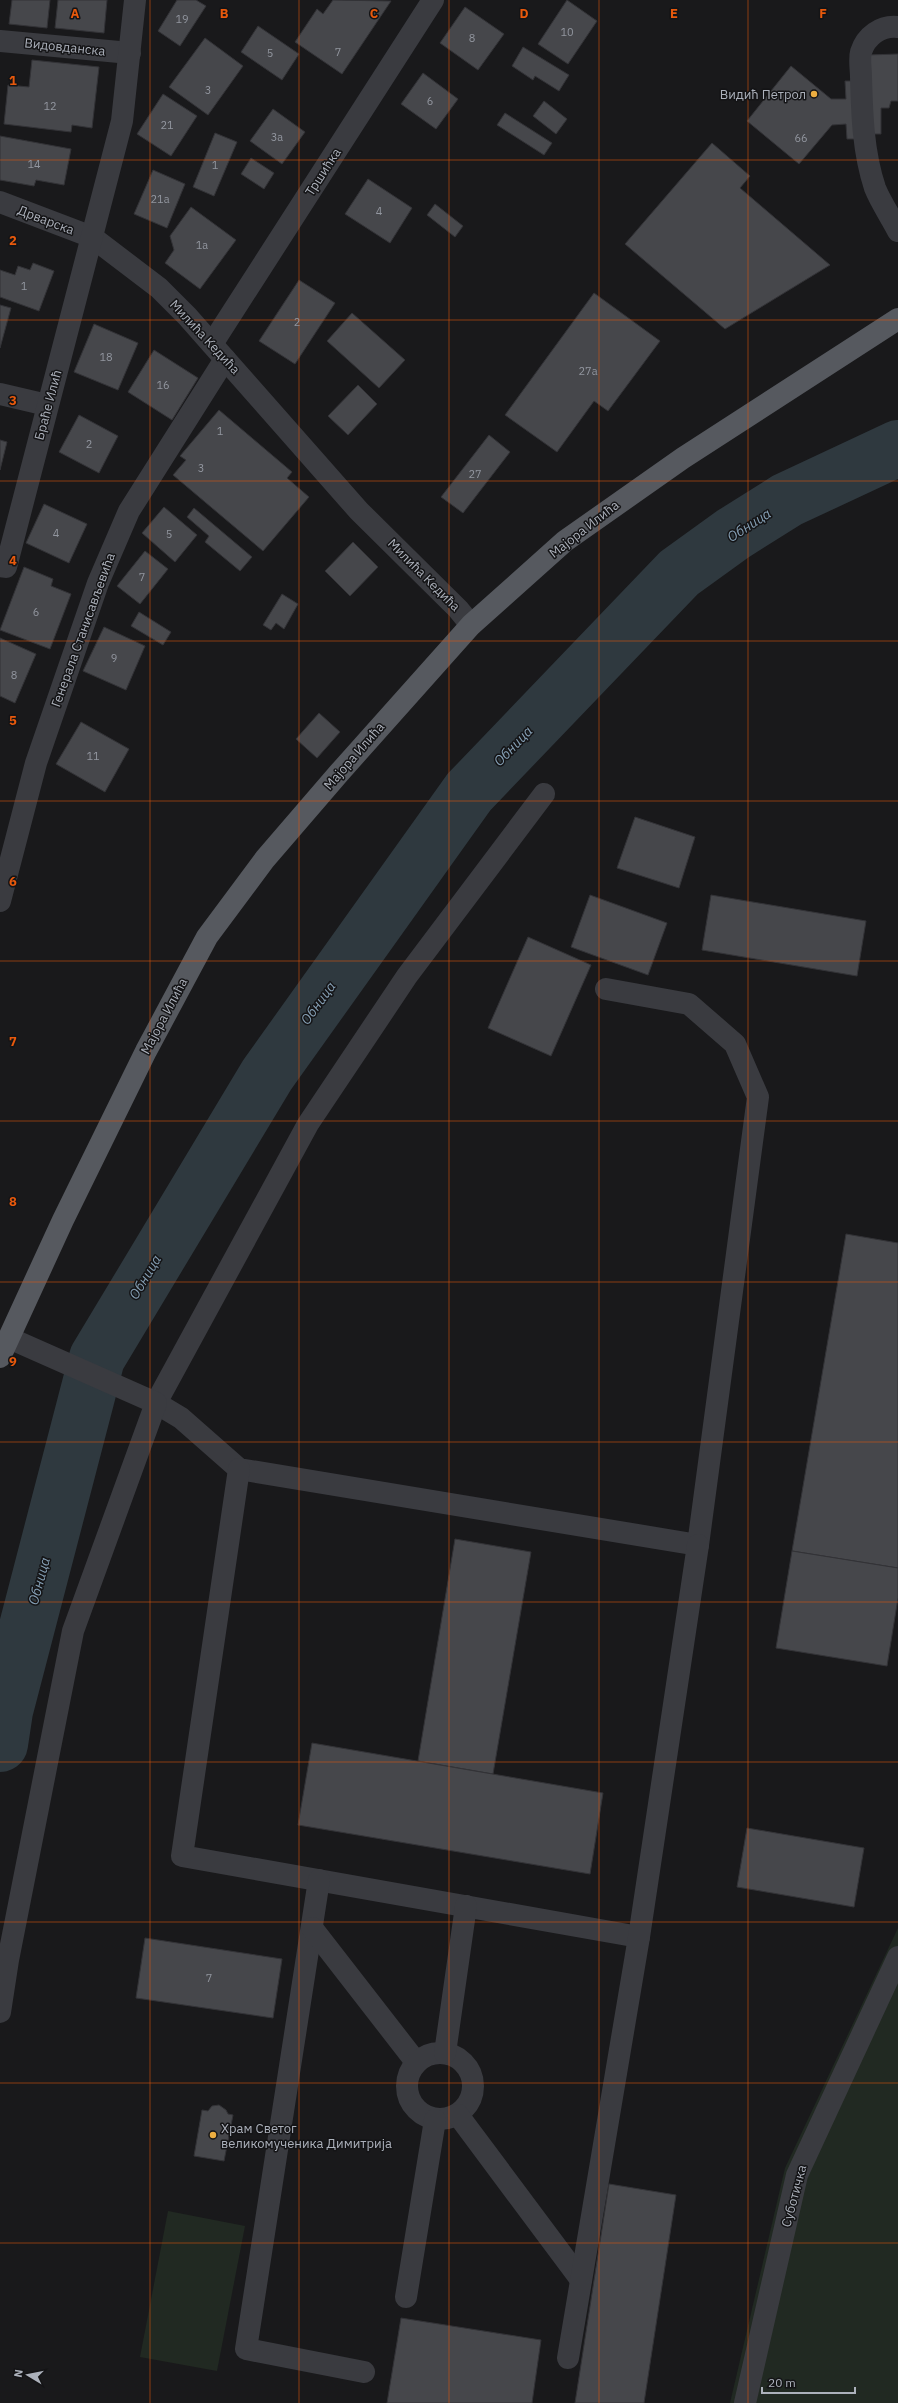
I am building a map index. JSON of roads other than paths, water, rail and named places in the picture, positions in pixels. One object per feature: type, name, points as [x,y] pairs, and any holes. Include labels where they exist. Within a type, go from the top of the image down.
[{"type":"main road","name":"Мајора Илића","points":[[2,1352],[63,1220],[142,1058],[207,937],[265,859],[471,625],[565,541],[612,506],[898,319]]},
{"type":"street","points":[[92,237],[122,121],[135,0]]},
{"type":"street","name":"Тршићка","points":[[219,351],[433,0]]},
{"type":"street","points":[[898,27],[891,26],[877,31],[868,39],[861,53],[862,110],[866,154],[876,189],[898,231]]},
{"type":"street","name":"Видовданска","points":[[0,40],[130,53]]},
{"type":"street","name":"Дрварска","points":[[0,202],[92,237]]},
{"type":"street","name":"Милића Кедића","points":[[92,237],[159,288],[219,351],[360,510],[458,609],[471,625]]},
{"type":"street","name":"Браће Илић","points":[[0,566],[6,567],[92,237]]},
{"type":"street","name":"Генерала Станисављевића","points":[[0,901],[36,763],[98,583],[129,511],[219,351]]},
{"type":"street","points":[[0,394],[47,405]]},
{"type":"street","points":[[0,2012],[8,1960],[73,1631],[149,1400],[308,1124],[407,976],[544,794]]},
{"type":"street","points":[[568,2358],[639,1937],[698,1545],[758,1097],[736,1044],[689,1004],[606,989]]},
{"type":"street","points":[[2,1352],[47,1357],[149,1400],[181,1418],[239,1469],[698,1545]]},
{"type":"street","points":[[239,1469],[182,1856],[639,1937]]},
{"type":"street","points":[[319,1880],[246,2349],[364,2372]]},
{"type":"street","points":[[445,2053],[466,1906]]},
{"type":"street","points":[[312,1928],[416,2062]]},
{"type":"street","name":"Суботичка","points":[[746,2403],[797,2175],[898,1957]]},
{"type":"street","points":[[445,2053],[456,2057],[466,2064],[472,2074],[474,2085],[472,2097],[466,2107],[458,2115],[447,2119],[435,2120],[416,2110],[410,2102],[407,2081],[416,2062],[425,2056],[445,2053]]},
{"type":"street","points":[[458,2115],[581,2280]]},
{"type":"street","points":[[406,2297],[435,2120]]},
{"type":"waterway","name":"Обница","points":[[0,1744],[5,1711],[97,1358],[267,1075],[469,792],[679,573],[733,534],[787,500],[898,448]]},
{"type":"place","name":"Видић Петрол","points":[[814,94]]},
{"type":"place","name":"Храм Светог великомученика Димитрија","points":[[213,2135]]}]
